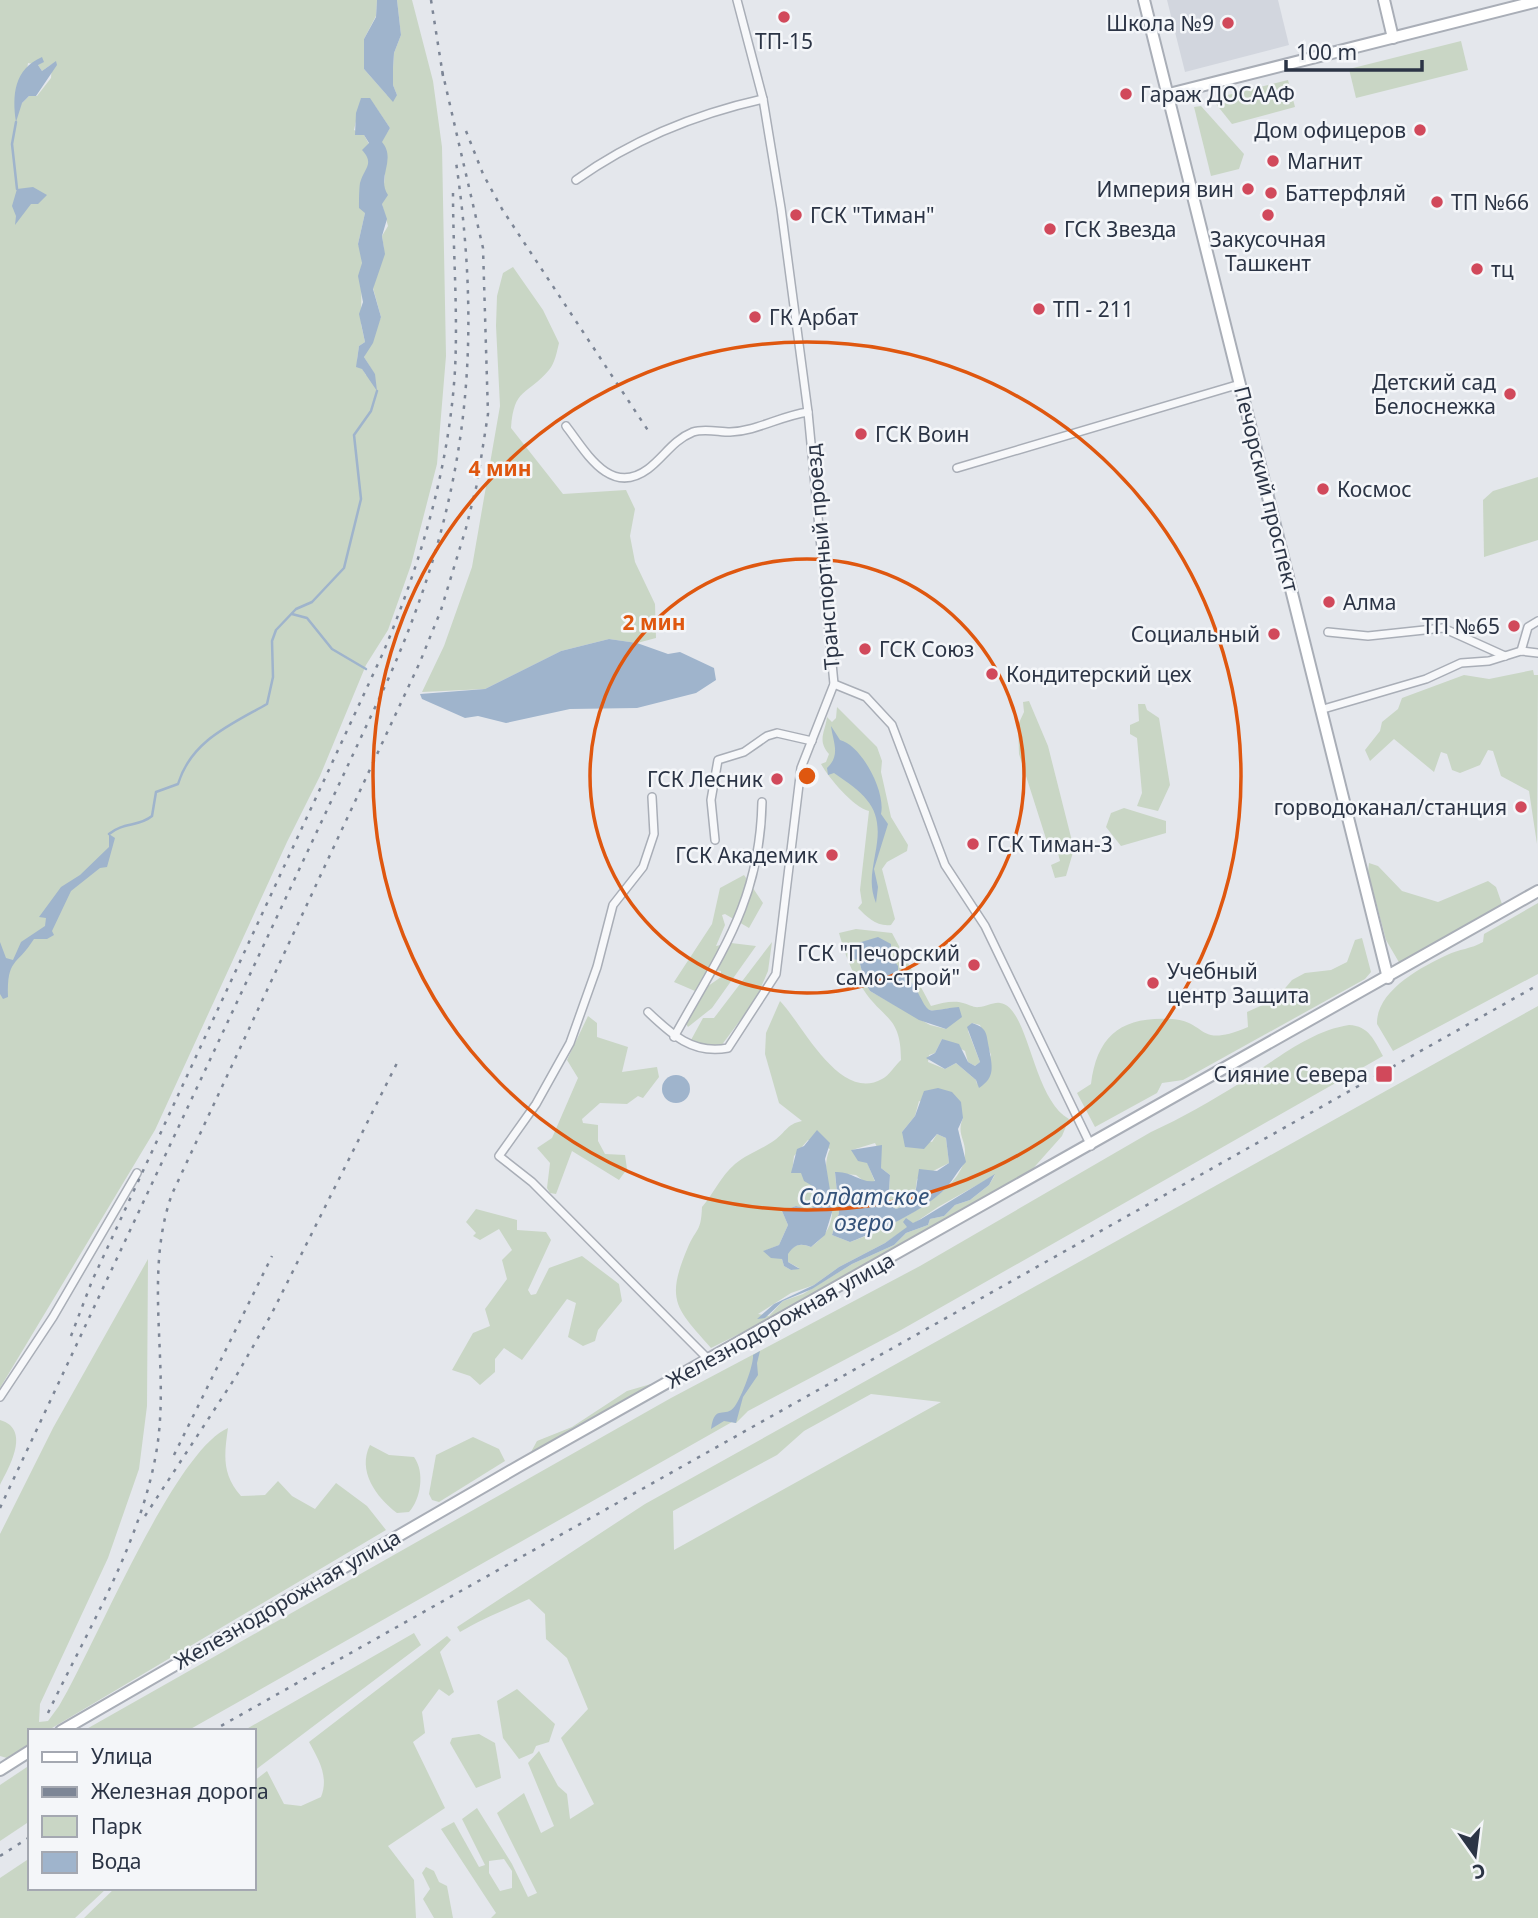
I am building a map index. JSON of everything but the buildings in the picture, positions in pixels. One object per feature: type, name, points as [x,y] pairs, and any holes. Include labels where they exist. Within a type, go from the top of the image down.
[{"type":"main road","name":"Печорский проспект","points":[[1144,0],[1388,978]]},
{"type":"main road","points":[[1384,0],[1393,38]]},
{"type":"main road","points":[[1168,94],[1538,1]]},
{"type":"main road","name":"Железнодорожная улица","points":[[64,1729],[521,1465],[1091,1146],[1538,891]]},
{"type":"main road","points":[[0,1770],[28,1752]]},
{"type":"street","name":"Транспортный проезд","points":[[648,1012],[674,1037],[713,1051],[728,1048],[758,1005],[775,974],[802,768],[834,684],[807,412],[781,208],[763,99],[737,0]]},
{"type":"street","points":[[576,180],[623,149],[719,109],[763,99]]},
{"type":"street","points":[[957,468],[1240,384]]},
{"type":"street","points":[[566,426],[603,473],[617,478],[648,469],[677,441],[696,431],[733,432],[768,424],[782,416],[807,412]]},
{"type":"street","points":[[1521,651],[1528,627],[1538,621]]},
{"type":"street","points":[[1328,632],[1368,636],[1443,628],[1505,656]]},
{"type":"street","points":[[1320,710],[1426,679],[1461,663],[1521,651],[1538,653]]},
{"type":"street","points":[[834,684],[866,697],[892,725],[945,865],[985,926],[1091,1146]]},
{"type":"street","points":[[715,840],[711,800],[718,760],[744,752],[767,736],[777,733],[812,741]]},
{"type":"street","points":[[652,797],[654,834],[643,867],[613,905],[597,967],[570,1043],[536,1104],[499,1156],[533,1182],[710,1361]]},
{"type":"street","points":[[674,1037],[741,914],[757,864],[762,802]]},
{"type":"street","points":[[0,1397],[46,1327],[137,1174]]},
{"type":"shaded area","name":"Школа №9","points":[[1167,0],[1278,0],[1289,45],[1185,72]]},
{"type":"green space","points":[[0,0],[377,0],[376,16],[364,39],[364,69],[387,95],[397,95],[393,85],[394,53],[401,35],[397,0],[412,0],[433,81],[442,147],[446,356],[437,464],[411,565],[388,630],[366,665],[320,776],[155,1130],[0,1388]],"holes":[[[28,63],[38,65],[42,71],[52,64],[51,78],[37,96],[29,96],[22,103]],[[361,99],[375,106],[390,128],[381,142],[385,175],[382,204],[388,226],[382,236],[384,249],[373,288],[381,317],[364,357],[375,375],[366,375],[357,360],[359,346],[365,342],[361,324],[362,253],[358,244],[365,213],[360,184],[369,167],[369,144],[364,135],[354,130]]]},
{"type":"green space","points":[[1461,41],[1468,70],[1356,98],[1349,69]]},
{"type":"green space","points":[[1288,80],[1295,107],[1232,124],[1212,99]]},
{"type":"green space","points":[[1201,106],[1244,154],[1239,169],[1211,176],[1194,107]]},
{"type":"green space","points":[[513,267],[543,310],[559,343],[549,370],[523,393],[515,405],[511,428],[563,494],[626,490],[635,509],[630,536],[635,562],[655,604],[656,638],[637,643],[609,639],[561,651],[485,689],[422,692],[444,646],[472,567],[500,406],[497,296],[503,273]]},
{"type":"green space","points":[[1538,477],[1538,540],[1484,557],[1483,500],[1493,491]]},
{"type":"green space","points":[[1533,670],[1534,675],[1538,675],[1537,844],[1529,791],[1501,776],[1493,751],[1488,750],[1480,765],[1460,773],[1452,770],[1447,754],[1441,752],[1434,772],[1394,739],[1370,761],[1365,750],[1380,731],[1382,722],[1398,709],[1402,698],[1464,675],[1489,679]]},
{"type":"green space","points":[[1029,701],[1048,746],[1074,849],[1066,876],[1055,878],[1051,865],[1060,861],[1057,849],[1049,848],[1019,754],[1018,725],[1024,712],[1023,702]]},
{"type":"green space","points":[[1138,704],[1145,704],[1147,710],[1159,718],[1170,785],[1158,811],[1137,806],[1142,793],[1137,738],[1130,734],[1130,725],[1139,721]]},
{"type":"green space","points":[[837,707],[877,747],[882,761],[881,772],[891,817],[908,845],[907,851],[887,862],[882,869],[895,919],[891,925],[877,923],[858,908],[862,903],[860,890],[869,811],[849,798],[821,764],[826,762],[829,754],[823,745],[827,717],[832,722],[836,718]]},
{"type":"green space","points":[[1124,808],[1166,821],[1166,833],[1121,846],[1106,827],[1111,813]]},
{"type":"green space","points":[[1369,863],[1378,866],[1402,891],[1438,902],[1488,881],[1496,887],[1502,904],[1498,911],[1447,936],[1400,964],[1386,940],[1368,872]]},
{"type":"green space","points":[[744,875],[763,903],[749,928],[725,914],[722,915],[725,925],[716,946],[731,943],[756,946],[712,1008],[688,1027],[685,1022],[701,991],[721,977],[721,971],[716,970],[695,991],[674,982],[712,924],[720,888]]},
{"type":"green space","points":[[1538,903],[1538,974],[1393,1051],[1377,1024],[1384,1001],[1392,991],[1425,966],[1483,942],[1484,934]]},
{"type":"green space","points":[[856,929],[892,933],[931,1006],[956,1002],[977,1007],[1000,1003],[1010,1008],[1025,1036],[1047,1093],[1069,1119],[1062,1136],[1029,1173],[763,1322],[711,1348],[682,1313],[676,1292],[677,1280],[688,1247],[700,1225],[702,1207],[725,1174],[739,1161],[772,1142],[792,1124],[802,1121],[779,1103],[765,1054],[766,1033],[780,1001],[824,1058],[837,1071],[852,1080],[867,1084],[882,1079],[901,1060],[898,1034],[890,1019],[870,999],[859,982],[839,933]],"holes":[[[892,951],[895,965],[911,982],[925,1008],[931,1011],[951,1008],[946,1029],[930,1025],[870,991],[859,960]],[[972,1023],[980,1025],[991,1055],[977,1084],[976,1080],[956,1063],[945,1069],[928,1062],[929,1055],[935,1053],[942,1039],[965,1051],[968,1062],[975,1066],[980,1062],[968,1031]],[[919,1101],[963,1118],[960,1128],[965,1154],[961,1169],[937,1196],[900,1220],[850,1242],[832,1235],[839,1213],[835,1173],[856,1175],[865,1182],[875,1182],[867,1162],[852,1150],[875,1143],[881,1155],[881,1168],[890,1175],[888,1204],[896,1209],[914,1202],[917,1179],[949,1163],[946,1138],[937,1134],[932,1142],[902,1132],[915,1116]],[[808,1140],[830,1149],[826,1161],[832,1211],[830,1223],[824,1235],[811,1247],[798,1245],[787,1254],[788,1262],[799,1268],[791,1270],[784,1266],[782,1259],[764,1251],[779,1245],[788,1225],[782,1211],[796,1206],[811,1211],[814,1204],[812,1185],[801,1172],[792,1173],[794,1156]],[[995,1175],[989,1185],[970,1200],[955,1205],[944,1216],[930,1219],[928,1225],[906,1233],[894,1245],[852,1264],[803,1294],[783,1301],[769,1316],[758,1314],[791,1293],[814,1285],[839,1267],[885,1243],[938,1207]]]},
{"type":"green space","points":[[1362,938],[1371,972],[1365,979],[1183,1080],[1162,1083],[1157,1093],[1095,1127],[1077,1093],[1091,1084],[1099,1053],[1115,1032],[1126,1025],[1154,1019],[1184,1021],[1211,1035],[1231,1033],[1248,1027],[1247,1012],[1276,999],[1292,980],[1305,973],[1331,970],[1347,962],[1355,940]]},
{"type":"green space","points":[[772,942],[768,971],[756,999],[721,1046],[706,1047],[691,1040],[703,1018],[714,1018]]},
{"type":"green space","points":[[1538,1006],[1538,1918],[491,1918],[496,1913],[441,1829],[454,1822],[479,1867],[485,1865],[462,1819],[477,1808],[512,1864],[528,1897],[537,1893],[497,1813],[524,1793],[541,1833],[554,1826],[528,1763],[539,1751],[558,1786],[567,1794],[570,1819],[594,1804],[561,1738],[588,1709],[567,1658],[546,1639],[545,1614],[529,1599],[460,1632],[457,1627],[645,1504]],"holes":[[[871,1394],[941,1402],[674,1550],[673,1511],[777,1455],[804,1431]],[[504,1859],[512,1871],[512,1888],[500,1891],[489,1873],[489,1861]]]},
{"type":"green space","points":[[588,1016],[597,1023],[597,1037],[628,1047],[622,1072],[657,1067],[659,1077],[643,1098],[638,1096],[627,1104],[600,1103],[582,1119],[583,1123],[598,1125],[598,1141],[605,1154],[625,1155],[627,1169],[619,1180],[572,1151],[556,1194],[550,1193],[547,1188],[550,1163],[537,1148],[552,1138],[578,1078],[567,1060]]},
{"type":"green space","points":[[1349,1025],[1361,1028],[1374,1039],[1383,1056],[901,1330],[748,1411],[736,1423],[732,1422],[191,1729],[87,1729],[671,1398],[920,1266],[1151,1132],[1207,1103],[1306,1040],[1334,1028]]},
{"type":"green space","points":[[476,1209],[517,1220],[517,1230],[546,1232],[551,1240],[528,1290],[531,1295],[536,1294],[549,1268],[582,1256],[619,1284],[622,1301],[598,1330],[595,1341],[583,1346],[568,1337],[576,1303],[567,1299],[522,1360],[504,1348],[495,1359],[495,1372],[480,1385],[470,1376],[452,1370],[473,1333],[490,1326],[485,1309],[507,1279],[502,1260],[512,1250],[499,1229],[480,1240],[473,1236],[476,1233],[466,1222]]},
{"type":"green space","points":[[148,1259],[147,1406],[139,1469],[108,1558],[40,1704],[39,1722],[48,1721],[59,1706],[136,1554],[184,1473],[207,1444],[228,1428],[227,1472],[241,1496],[265,1495],[278,1481],[292,1496],[315,1509],[336,1483],[367,1506],[386,1530],[50,1729],[28,1729],[28,1744],[7,1758],[0,1756],[0,1534],[53,1428]]},
{"type":"green space","points":[[651,1384],[653,1388],[531,1452],[537,1441],[572,1427],[627,1391]]},
{"type":"green space","points":[[0,1420],[14,1431],[16,1440],[13,1458],[0,1485]]},
{"type":"green space","points":[[473,1437],[499,1449],[505,1461],[439,1502],[432,1500],[429,1494],[436,1455]]},
{"type":"green space","points":[[370,1445],[389,1455],[414,1457],[420,1470],[420,1485],[409,1512],[397,1513],[382,1499],[371,1483],[366,1464]]},
{"type":"green space","points":[[414,1633],[421,1645],[256,1769],[256,1729],[246,1729]]},
{"type":"green space","points":[[447,1636],[451,1640],[440,1652],[454,1692],[449,1696],[439,1689],[422,1712],[425,1733],[413,1742],[445,1808],[388,1846],[414,1880],[416,1918],[84,1918],[113,1890],[256,1890],[256,1779],[267,1771],[284,1804],[301,1806],[321,1797],[323,1776],[309,1742]]},
{"type":"green space","points":[[517,1689],[555,1724],[549,1742],[536,1746],[533,1753],[519,1759],[503,1738],[497,1701]]},
{"type":"green space","points":[[479,1734],[495,1743],[501,1778],[476,1788],[450,1743],[452,1738]]},
{"type":"green space","points":[[28,1766],[28,1822],[0,1841],[0,1785]]},
{"type":"green space","points":[[28,1859],[28,1890],[105,1890],[75,1918],[0,1918],[0,1878]]},
{"type":"green space","points":[[426,1867],[434,1871],[439,1882],[447,1886],[453,1918],[434,1918],[423,1899],[430,1889],[422,1873]]},
{"type":"water","points":[[377,0],[397,0],[401,35],[394,53],[393,85],[397,95],[393,102],[364,69],[364,39],[376,17]]},
{"type":"water","points":[[42,57],[44,62],[38,65],[42,71],[56,61],[57,65],[36,96],[29,96],[22,103],[16,122],[14,102],[20,76],[26,68]]},
{"type":"water","points":[[361,98],[370,98],[390,128],[382,142],[388,155],[384,182],[388,195],[382,204],[387,219],[382,236],[385,254],[373,289],[381,317],[373,343],[364,357],[375,374],[377,391],[362,369],[356,367],[359,346],[365,342],[359,314],[363,302],[358,276],[362,263],[358,244],[365,213],[359,208],[360,183],[368,163],[362,150],[369,143],[364,135],[355,135],[356,113]]},
{"type":"water","points":[[33,187],[47,195],[38,204],[31,204],[15,225],[16,216],[12,206],[17,189]]},
{"type":"water","points":[[609,639],[637,643],[668,654],[680,652],[714,668],[716,680],[696,693],[637,708],[570,709],[506,723],[478,716],[465,718],[422,699],[420,694],[485,689],[561,651]]},
{"type":"water","points":[[831,726],[840,740],[856,750],[870,770],[880,793],[881,814],[888,824],[874,869],[878,887],[876,903],[872,879],[878,827],[876,816],[866,798],[857,790],[834,773],[828,775],[827,768],[835,753]]},
{"type":"water","points":[[109,834],[115,838],[107,867],[100,868],[71,891],[52,931],[54,935],[47,939],[34,939],[14,964],[9,975],[8,997],[3,999],[0,994],[0,942],[6,958],[13,960],[21,942],[45,926],[46,918],[39,917],[61,887],[80,875],[109,847]]},
{"type":"water","points":[[878,937],[891,944],[891,957],[898,966],[898,971],[913,985],[927,1008],[934,1010],[959,1007],[962,1017],[946,1029],[919,1020],[870,991],[859,960],[851,959],[848,946]]},
{"type":"water","points":[[972,1023],[985,1032],[991,1060],[992,1071],[988,1080],[979,1088],[976,1080],[956,1063],[945,1069],[926,1058],[935,1053],[942,1039],[959,1044],[968,1062],[975,1066],[980,1062],[967,1027]]},
{"type":"water","points":[[676,1075],[686,1079],[690,1089],[686,1099],[676,1103],[666,1099],[662,1089],[666,1079]]},
{"type":"water","name":"Солдатское озеро","points":[[938,1088],[952,1092],[961,1102],[963,1118],[958,1129],[966,1162],[942,1192],[910,1214],[850,1242],[832,1235],[839,1213],[835,1172],[875,1181],[867,1163],[858,1161],[851,1150],[882,1145],[881,1168],[890,1175],[888,1204],[896,1209],[914,1202],[919,1169],[937,1171],[949,1163],[946,1138],[937,1134],[924,1149],[905,1147],[902,1132],[915,1116],[924,1091]]},
{"type":"water","points":[[817,1130],[830,1143],[825,1159],[833,1209],[825,1235],[811,1247],[798,1245],[788,1254],[788,1262],[800,1269],[791,1270],[784,1266],[782,1259],[771,1258],[763,1251],[779,1245],[788,1225],[782,1211],[796,1206],[811,1210],[817,1198],[816,1188],[804,1181],[801,1173],[791,1173],[797,1149],[804,1146]]},
{"type":"water","points":[[995,1174],[989,1185],[970,1200],[955,1205],[944,1216],[930,1219],[928,1225],[906,1233],[894,1245],[852,1264],[812,1289],[783,1301],[765,1318],[757,1319],[774,1304],[814,1285],[839,1267],[885,1243],[907,1227],[903,1222],[906,1218],[913,1223]]},
{"type":"water","points":[[760,1351],[758,1375],[743,1397],[736,1423],[724,1421],[711,1429],[715,1416],[728,1412],[735,1406],[747,1381],[753,1355]]},
{"type":"waterway","points":[[16,122],[12,144],[17,189]]},
{"type":"waterway","points":[[109,834],[152,816],[156,792],[178,784],[184,769],[202,745],[226,727],[267,704],[273,677],[272,641],[276,630],[296,609],[312,602],[344,568],[361,499],[354,435],[371,411],[377,391]]},
{"type":"waterway","points":[[292,614],[307,618],[332,649],[366,669]]},
{"type":"railway","points":[[431,0],[443,76]]},
{"type":"railway","points":[[48,1713],[112,1584],[150,1483],[160,1416],[159,1256],[172,1194],[420,662],[441,610],[477,484],[488,414],[483,248],[441,66]]},
{"type":"railway","points":[[466,131],[483,174],[502,209],[651,435]]},
{"type":"railway","points":[[0,1508],[386,684],[435,554],[451,491],[462,428],[467,365],[468,300],[456,162]]},
{"type":"railway","points":[[71,1336],[92,1281],[383,653],[421,549],[440,479],[452,407],[456,326],[453,193]]},
{"type":"railway","points":[[216,1729],[1538,985]]},
{"type":"railway","points":[[145,1516],[235,1378],[271,1315],[398,1061]]},
{"type":"railway","points":[[174,1455],[272,1256]]},
{"type":"railway","points":[[0,1856],[28,1838]]},
{"type":"place","name":"ТП-15","points":[[784,17]]},
{"type":"place","name":"Школа №9","points":[[1228,23]]},
{"type":"place","name":"Гараж ДОСААФ","points":[[1126,94]]},
{"type":"place","name":"Дом офицеров","points":[[1420,130]]},
{"type":"place","name":"Магнит","points":[[1273,161]]},
{"type":"place","name":"Империя вин","points":[[1248,189]]},
{"type":"place","name":"Баттерфляй","points":[[1271,193]]},
{"type":"place","name":"ТП №66","points":[[1437,202]]},
{"type":"place","name":"ГСК \"Тиман\"","points":[[796,215]]},
{"type":"place","name":"Закусочная Ташкент","points":[[1268,215]]},
{"type":"place","name":"ГСК Звезда","points":[[1050,229]]},
{"type":"place","name":"тц","points":[[1477,269]]},
{"type":"place","name":"ТП - 211","points":[[1039,309]]},
{"type":"place","name":"ГК Арбат","points":[[755,317]]},
{"type":"place","name":"Детский сад Белоснежка","points":[[1510,394]]},
{"type":"place","name":"ГСК Воин","points":[[861,434]]},
{"type":"place","name":"Космос","points":[[1323,489]]},
{"type":"place","name":"Алма","points":[[1329,602]]},
{"type":"place","name":"ТП №65","points":[[1514,626]]},
{"type":"place","name":"Социальный","points":[[1274,634]]},
{"type":"place","name":"ГСК Союз","points":[[865,649]]},
{"type":"place","name":"Кондитерский цех","points":[[992,674]]},
{"type":"place","name":"ГСК Лесник","points":[[777,779]]},
{"type":"place","name":"горводоканал/станция","points":[[1521,807]]},
{"type":"place","name":"ГСК Тиман-3","points":[[973,844]]},
{"type":"place","name":"ГСК Академик","points":[[832,855]]},
{"type":"place","name":"ГСК \"Печорский само-строй\"","points":[[974,965]]},
{"type":"place","name":"Учебный центр Защита","points":[[1153,983]]},
{"type":"place","name":"Сияние Севера","points":[[1384,1074]]}]
